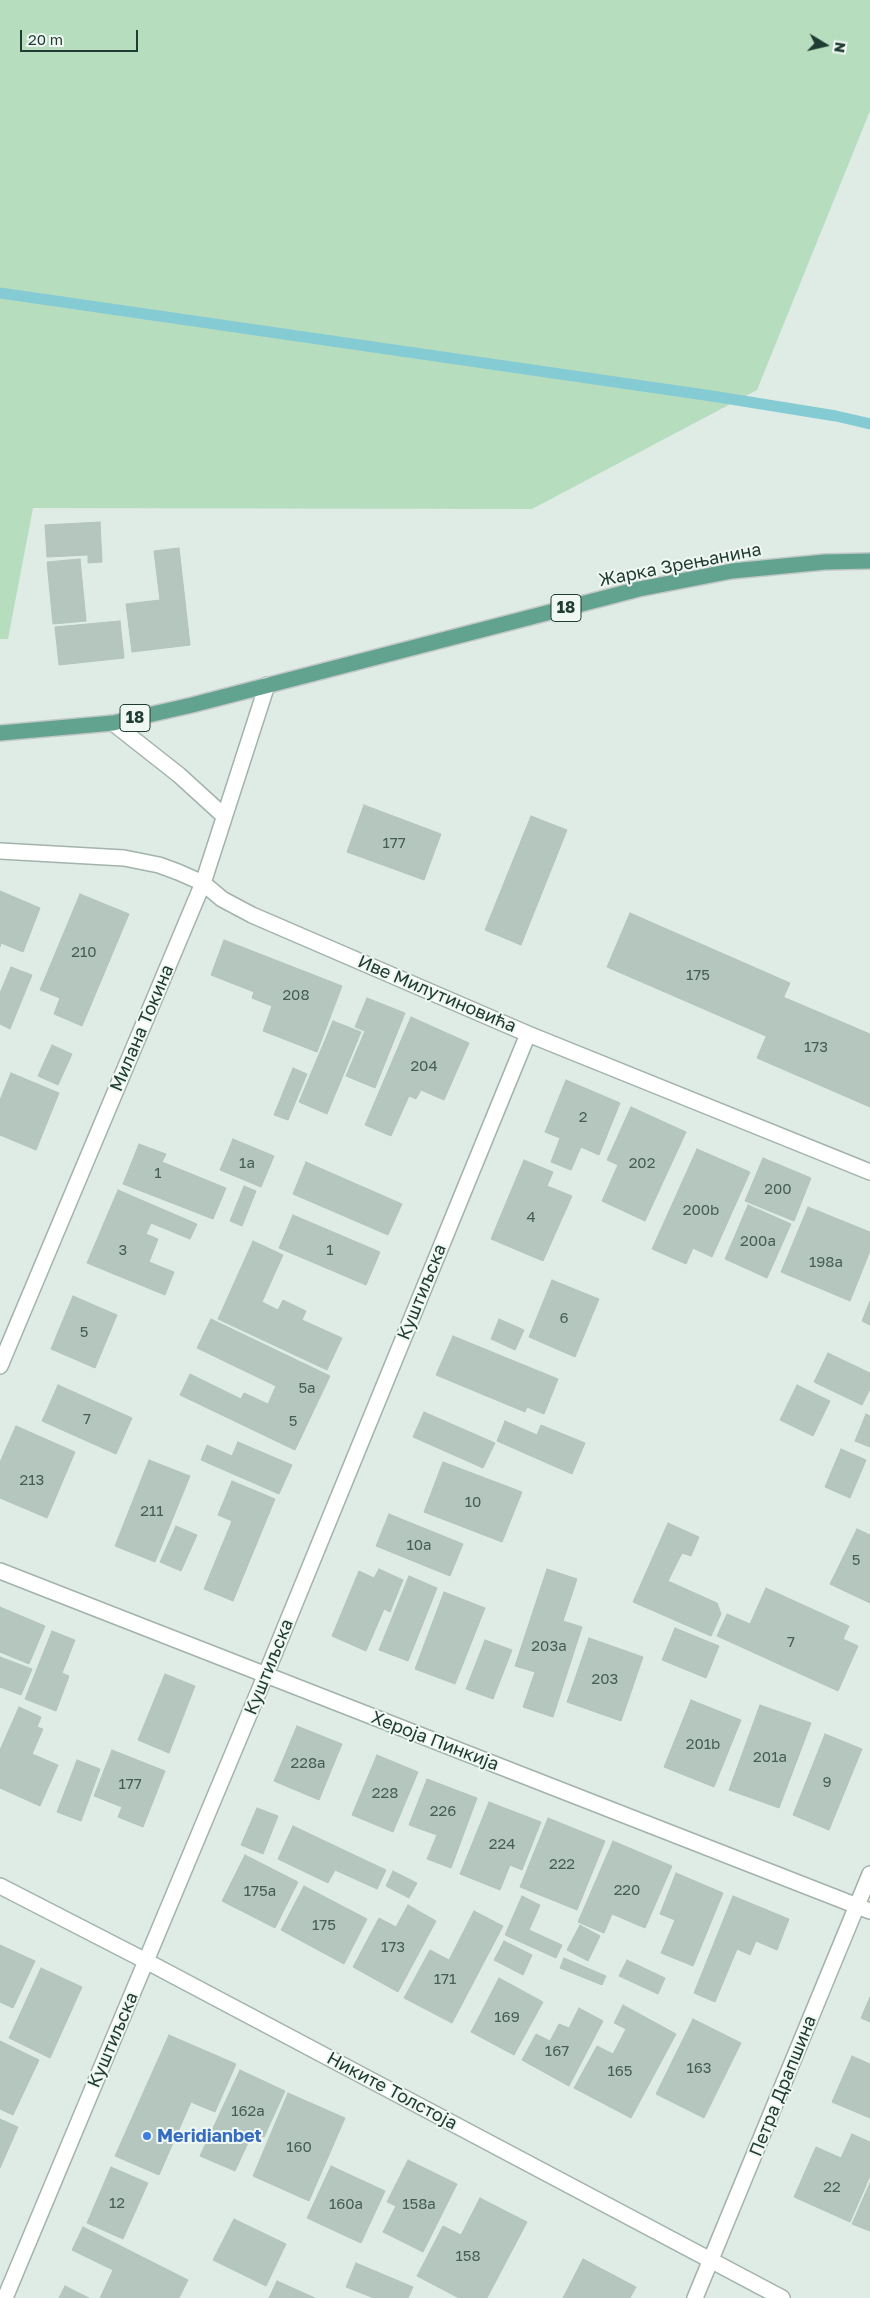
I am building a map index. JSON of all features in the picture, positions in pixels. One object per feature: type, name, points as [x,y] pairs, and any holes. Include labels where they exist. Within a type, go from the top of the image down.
[{"type":"main road","name":"Жарка Зрењанина","points":[[267,684],[639,589],[732,571],[825,562],[870,561]]},
{"type":"main road","name":"18","points":[[0,733],[113,723],[267,684]]},
{"type":"street","name":"Милана Токина","points":[[0,1366],[203,883],[267,684]]},
{"type":"street","points":[[113,723],[179,775],[224,816]]},
{"type":"street","name":"Иве Милутиновића","points":[[0,850],[124,858],[159,865],[203,883],[222,899],[252,915],[528,1034],[870,1172]]},
{"type":"street","name":"Куштиљска","points":[[5,2298],[266,1674],[528,1034]]},
{"type":"street","name":"Хероја Пинкија","points":[[0,1572],[864,1908]]},
{"type":"street","name":"Петра Драпшина","points":[[695,2298],[864,1908],[870,1874]]},
{"type":"street","name":"Никите Толстоја","points":[[0,1886],[146,1961],[782,2298]]},
{"type":"green space","points":[[0,0],[870,0],[870,111],[757,390],[532,509],[33,508],[8,639],[0,639]]},
{"type":"building","points":[[100,522],[102,562],[88,563],[88,555],[47,557],[45,525]]},
{"type":"building","points":[[179,548],[190,645],[132,652],[126,604],[160,600],[154,551]]},
{"type":"building","points":[[80,559],[86,621],[53,624],[47,562]]},
{"type":"building","points":[[120,621],[124,658],[59,665],[55,627]]},
{"type":"building","points":[[364,805],[441,834],[424,880],[347,852]]},
{"type":"building","points":[[531,816],[567,830],[521,945],[485,930]]},
{"type":"building","points":[[0,891],[40,908],[23,952],[1,943],[0,947]]},
{"type":"building","points":[[80,894],[129,914],[82,1026],[54,1014],[60,998],[40,990]]},
{"type":"building","points":[[630,913],[790,983],[766,1036],[607,967]]},
{"type":"building","points":[[224,940],[342,986],[317,1052],[263,1031],[272,1006],[252,998],[254,992],[211,975]]},
{"type":"building","points":[[11,967],[32,975],[10,1029],[0,1024],[0,993]]},
{"type":"building","points":[[783,997],[870,1034],[870,1107],[757,1058]]},
{"type":"building","points":[[367,998],[405,1013],[375,1088],[346,1076],[365,1031],[355,1027]]},
{"type":"building","points":[[411,1017],[469,1043],[444,1100],[421,1090],[416,1099],[409,1096],[391,1136],[365,1125]]},
{"type":"building","points":[[333,1021],[361,1032],[327,1114],[299,1102]]},
{"type":"building","points":[[52,1045],[72,1054],[58,1085],[38,1076]]},
{"type":"building","points":[[293,1068],[307,1074],[288,1120],[274,1115]]},
{"type":"building","points":[[11,1073],[59,1093],[36,1150],[0,1135],[0,1100]]},
{"type":"building","points":[[566,1080],[620,1103],[599,1155],[581,1147],[571,1170],[551,1162],[560,1138],[545,1132]]},
{"type":"building","points":[[631,1107],[686,1132],[645,1221],[602,1201],[618,1165],[607,1160]]},
{"type":"building","points":[[233,1139],[274,1156],[261,1187],[220,1170]]},
{"type":"building","points":[[139,1144],[166,1154],[162,1162],[226,1188],[213,1219],[123,1184]]},
{"type":"building","points":[[697,1149],[750,1172],[712,1257],[693,1248],[686,1264],[652,1249]]},
{"type":"building","points":[[763,1158],[811,1178],[794,1221],[745,1201]]},
{"type":"building","points":[[524,1160],[553,1172],[547,1186],[572,1196],[543,1261],[491,1239]]},
{"type":"building","points":[[306,1162],[402,1204],[388,1235],[293,1194]]},
{"type":"building","points":[[244,1186],[256,1191],[242,1226],[230,1221]]},
{"type":"building","points":[[118,1190],[197,1224],[190,1239],[151,1223],[146,1234],[158,1239],[149,1262],[174,1272],[165,1295],[87,1263]]},
{"type":"building","points":[[748,1205],[791,1224],[767,1278],[725,1259]]},
{"type":"building","points":[[808,1207],[870,1232],[870,1251],[850,1301],[781,1272]]},
{"type":"building","points":[[293,1215],[380,1252],[366,1285],[279,1248]]},
{"type":"building","points":[[253,1241],[283,1255],[262,1302],[278,1310],[283,1300],[306,1311],[302,1320],[342,1338],[327,1370],[218,1319]]},
{"type":"building","points":[[552,1280],[599,1299],[575,1357],[529,1337]]},
{"type":"building","points":[[73,1296],[117,1315],[95,1368],[51,1349]]},
{"type":"building","points":[[870,1301],[870,1325],[862,1321]]},
{"type":"building","points":[[211,1319],[330,1376],[295,1450],[180,1395],[190,1374],[241,1399],[244,1393],[268,1404],[276,1386],[197,1348]]},
{"type":"building","points":[[499,1319],[524,1330],[515,1350],[491,1339]]},
{"type":"building","points":[[453,1336],[558,1379],[544,1414],[527,1407],[525,1412],[436,1375]]},
{"type":"building","points":[[828,1353],[870,1373],[870,1389],[862,1405],[814,1382]]},
{"type":"building","points":[[58,1385],[132,1418],[116,1454],[42,1421]]},
{"type":"building","points":[[797,1385],[830,1401],[813,1436],[780,1420]]},
{"type":"building","points":[[424,1412],[495,1443],[483,1468],[413,1437]]},
{"type":"building","points":[[866,1414],[870,1416],[870,1447],[855,1441]]},
{"type":"building","points":[[505,1421],[537,1435],[541,1425],[585,1443],[572,1474],[497,1441]]},
{"type":"building","points":[[16,1426],[75,1452],[47,1518],[0,1498],[0,1462]]},
{"type":"building","points":[[238,1442],[292,1465],[279,1494],[201,1460],[207,1445],[232,1456]]},
{"type":"building","points":[[841,1449],[866,1460],[850,1498],[825,1487]]},
{"type":"building","points":[[149,1460],[190,1476],[155,1562],[115,1546]]},
{"type":"building","points":[[443,1462],[522,1492],[502,1542],[424,1512]]},
{"type":"building","points":[[232,1481],[275,1499],[233,1601],[204,1589],[232,1521],[218,1515]]},
{"type":"building","points":[[389,1514],[463,1544],[450,1576],[376,1546]]},
{"type":"building","points":[[668,1523],[699,1537],[691,1556],[682,1553],[668,1581],[717,1603],[721,1614],[711,1636],[633,1602]]},
{"type":"building","points":[[176,1526],[197,1535],[181,1571],[160,1562]]},
{"type":"building","points":[[857,1529],[870,1535],[870,1603],[830,1584]]},
{"type":"building","points":[[379,1569],[403,1580],[390,1612],[384,1609],[366,1651],[332,1636],[359,1571],[374,1578]]},
{"type":"building","points":[[547,1569],[577,1579],[563,1621],[582,1627],[553,1717],[523,1707],[535,1672],[515,1666]]},
{"type":"building","points":[[409,1576],[437,1588],[408,1661],[379,1650]]},
{"type":"building","points":[[766,1588],[849,1626],[843,1639],[858,1646],[838,1691],[717,1636],[727,1614],[750,1624]]},
{"type":"building","points":[[444,1592],[485,1608],[455,1684],[415,1669]]},
{"type":"building","points":[[0,1607],[45,1626],[29,1664],[0,1652]]},
{"type":"building","points":[[675,1628],[719,1646],[706,1678],[662,1660]]},
{"type":"building","points":[[52,1631],[75,1640],[62,1673],[69,1676],[56,1711],[25,1699]]},
{"type":"building","points":[[589,1638],[643,1657],[621,1721],[567,1702]]},
{"type":"building","points":[[485,1640],[512,1650],[493,1699],[466,1689]]},
{"type":"building","points":[[0,1657],[32,1669],[21,1695],[0,1687]]},
{"type":"building","points":[[165,1674],[195,1686],[169,1753],[138,1740]]},
{"type":"building","points":[[691,1700],[741,1720],[714,1787],[664,1767]]},
{"type":"building","points":[[760,1705],[811,1723],[779,1808],[729,1790]]},
{"type":"building","points":[[19,1707],[41,1717],[37,1727],[43,1729],[32,1754],[58,1765],[40,1806],[0,1788],[0,1750]]},
{"type":"building","points":[[297,1726],[342,1744],[319,1800],[274,1781]]},
{"type":"building","points":[[825,1734],[862,1749],[829,1830],[793,1815]]},
{"type":"building","points":[[112,1750],[165,1771],[143,1827],[118,1817],[122,1807],[94,1796]]},
{"type":"building","points":[[377,1755],[418,1772],[393,1832],[352,1815]]},
{"type":"building","points":[[77,1760],[100,1769],[81,1821],[57,1812]]},
{"type":"building","points":[[427,1779],[477,1798],[451,1868],[427,1859],[437,1835],[409,1825]]},
{"type":"building","points":[[489,1802],[541,1822],[522,1870],[510,1865],[500,1890],[460,1874]]},
{"type":"building","points":[[257,1808],[278,1816],[263,1854],[241,1845]]},
{"type":"building","points":[[548,1818],[605,1841],[577,1910],[520,1887]]},
{"type":"building","points":[[293,1826],[386,1870],[377,1889],[335,1870],[328,1883],[278,1859]]},
{"type":"building","points":[[613,1841],[672,1866],[645,1928],[612,1914],[604,1933],[578,1922]]},
{"type":"building","points":[[245,1855],[298,1882],[275,1928],[222,1901]]},
{"type":"building","points":[[393,1871],[417,1883],[409,1898],[386,1886]]},
{"type":"building","points":[[676,1873],[723,1893],[693,1966],[661,1953],[675,1920],[660,1914]]},
{"type":"building","points":[[304,1886],[367,1919],[344,1964],[281,1930]]},
{"type":"building","points":[[522,1896],[540,1905],[529,1930],[562,1945],[556,1958],[505,1935]]},
{"type":"building","points":[[733,1896],[789,1919],[777,1950],[756,1941],[750,1955],[737,1949],[715,2002],[694,1993]]},
{"type":"building","points":[[408,1905],[436,1921],[398,1992],[353,1967],[379,1918],[396,1927]]},
{"type":"building","points":[[474,1911],[503,1926],[452,2023],[404,1998],[430,1950],[449,1960]]},
{"type":"building","points":[[580,1925],[600,1936],[588,1961],[567,1950]]},
{"type":"building","points":[[504,1941],[532,1955],[523,1975],[494,1960]]},
{"type":"building","points":[[0,1945],[35,1961],[13,2008],[0,2002]]},
{"type":"building","points":[[564,1958],[606,1976],[602,1985],[560,1968]]},
{"type":"building","points":[[627,1960],[665,1978],[658,1994],[619,1976]]},
{"type":"building","points":[[41,1968],[82,1987],[50,2058],[9,2038]]},
{"type":"building","points":[[499,1978],[543,2002],[514,2055],[471,2032]]},
{"type":"building","points":[[870,1997],[870,2022],[861,2018]]},
{"type":"building","points":[[623,2005],[676,2034],[631,2118],[574,2088],[597,2046],[613,2054],[626,2029],[614,2023]]},
{"type":"building","points":[[579,2008],[603,2021],[569,2086],[522,2060],[536,2034],[550,2041],[559,2024],[569,2028]]},
{"type":"building","points":[[693,2019],[741,2043],[704,2118],[656,2094]]},
{"type":"building","points":[[169,2035],[236,2064],[215,2112],[191,2102],[159,2175],[115,2156]]},
{"type":"building","points":[[0,2041],[39,2060],[13,2115],[0,2109]]},
{"type":"building","points":[[852,2056],[870,2064],[870,2118],[832,2102]]},
{"type":"building","points":[[240,2070],[285,2091],[264,2137],[253,2132],[235,2171],[200,2156]]},
{"type":"building","points":[[288,2093],[345,2118],[309,2201],[253,2176]]},
{"type":"building","points":[[0,2119],[18,2127],[0,2168]]},
{"type":"building","points":[[852,2134],[870,2142],[870,2176],[850,2222],[794,2197],[816,2147],[841,2158]]},
{"type":"building","points":[[408,2160],[457,2184],[423,2252],[383,2232],[396,2206],[387,2202]]},
{"type":"building","points":[[331,2166],[385,2191],[361,2243],[307,2218]]},
{"type":"building","points":[[111,2167],[148,2183],[123,2239],[87,2223]]},
{"type":"building","points":[[870,2183],[870,2231],[852,2224]]},
{"type":"building","points":[[480,2198],[527,2222],[487,2298],[459,2298],[417,2276],[443,2226],[461,2235]]},
{"type":"building","points":[[234,2219],[286,2244],[266,2286],[213,2260]]},
{"type":"building","points":[[83,2227],[188,2280],[179,2298],[100,2298],[113,2270],[72,2250]]},
{"type":"building","points":[[583,2259],[636,2287],[630,2298],[563,2298]]},
{"type":"building","points":[[356,2263],[413,2287],[408,2298],[374,2298],[346,2287]]},
{"type":"building","points":[[277,2281],[315,2298],[269,2298]]},
{"type":"building","points":[[65,2286],[89,2298],[59,2298]]},
{"type":"waterway","points":[[0,293],[712,396],[836,416],[870,424]]},
{"type":"place","name":"Meridianbet","points":[[147,2136]]}]
